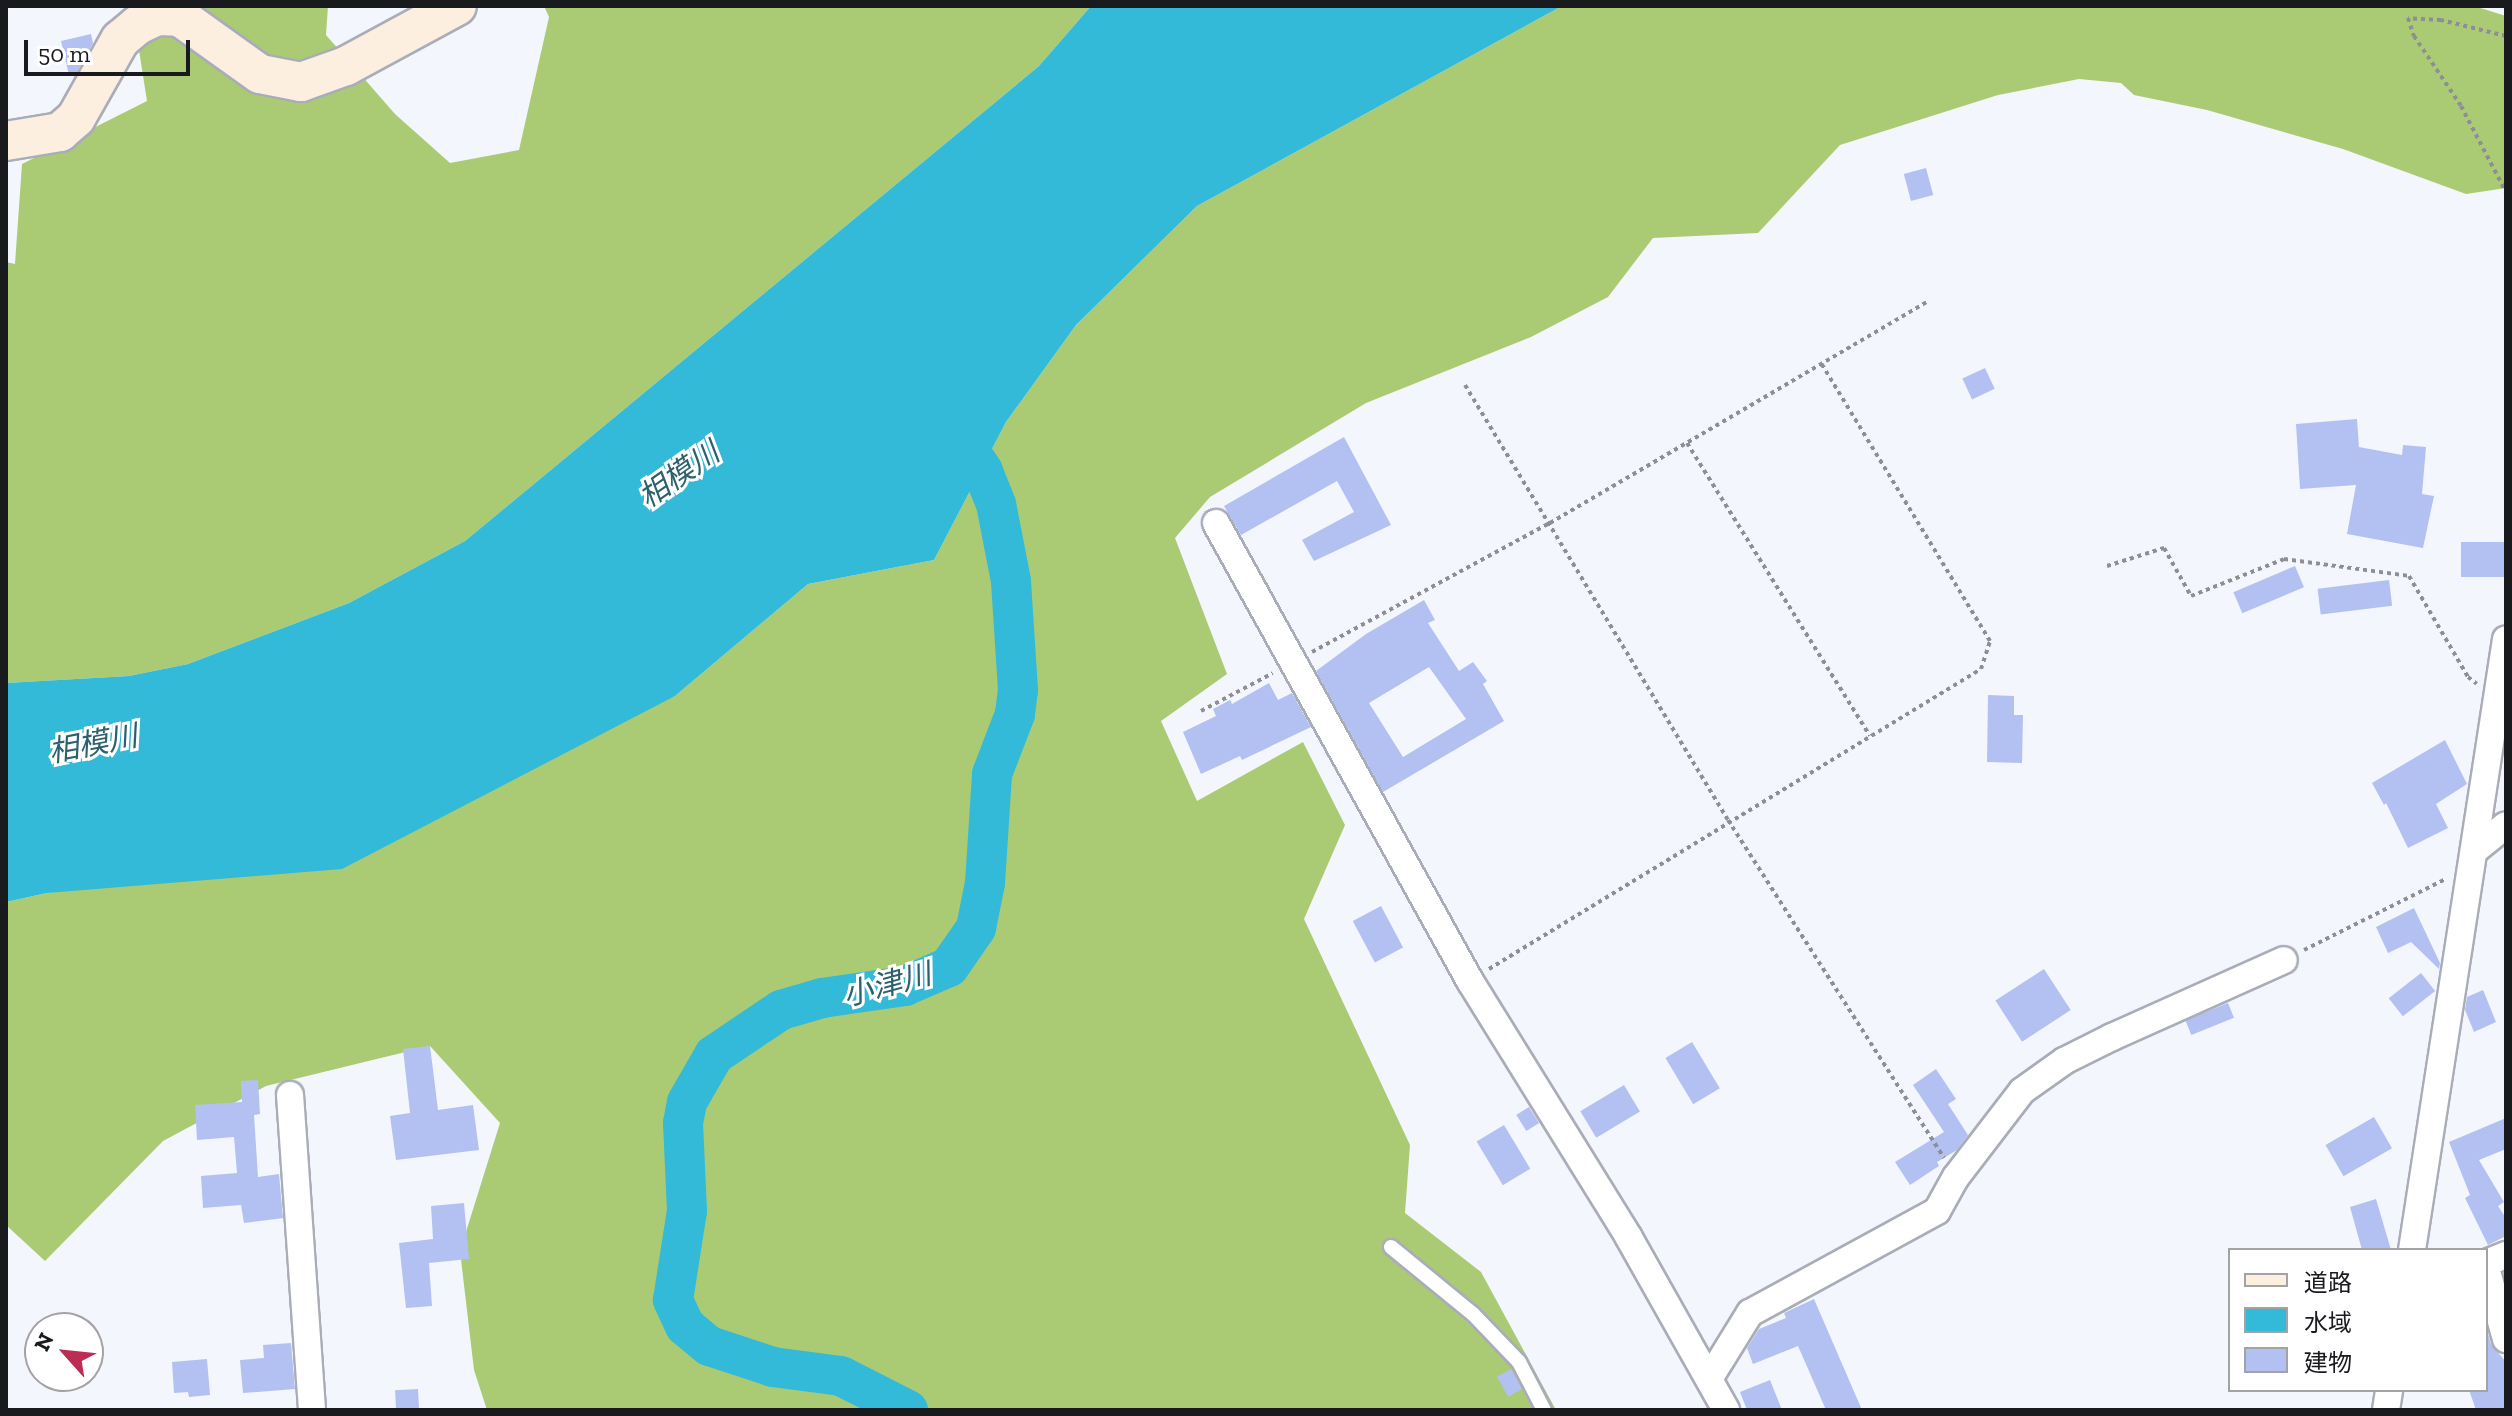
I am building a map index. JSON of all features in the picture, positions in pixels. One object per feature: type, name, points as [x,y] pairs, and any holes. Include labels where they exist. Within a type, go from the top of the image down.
[{"type":"main road","points":[[6,141],[60,132],[76,118],[120,40],[138,25],[157,16],[180,17],[260,74],[301,82],[346,66],[457,6]]},
{"type":"street","points":[[1216,523],[1470,981],[1628,1236],[1717,1400]]},
{"type":"street","points":[[2412,1248],[2472,859],[2499,708],[2506,639]]},
{"type":"street","points":[[2472,859],[2506,825]]},
{"type":"street","points":[[1717,1400],[1750,1313],[1937,1211],[1956,1177],[2022,1091],[2064,1061],[2284,960]]},
{"type":"street","points":[[290,1095],[312,1410]]},
{"type":"street","points":[[2488,1265],[2506,1255]]},
{"type":"street","points":[[2488,1273],[2506,1339]]},
{"type":"lane","points":[[1391,1247],[1473,1314],[1519,1362],[1544,1410]]},
{"type":"path","points":[[2506,36],[2441,20],[2408,18],[2414,36],[2461,106],[2506,192]]},
{"type":"path","points":[[1201,711],[1550,523],[1928,301]]},
{"type":"path","points":[[1470,981],[1728,820],[1981,669],[1990,641],[1821,363]]},
{"type":"path","points":[[1465,385],[1728,820],[1956,1177]]},
{"type":"path","points":[[1687,443],[1870,736]]},
{"type":"path","points":[[2107,566],[2164,548],[2191,596],[2284,559],[2409,576],[2468,677],[2499,708]]},
{"type":"path","points":[[2284,960],[2472,859]]},
{"type":"green space","points":[[132,6],[328,6],[326,35],[395,114],[450,163],[519,150],[549,17],[544,6],[1091,6],[1039,66],[465,541],[349,603],[188,664],[129,676],[6,683],[6,262],[15,264],[22,164],[147,101]]},
{"type":"green space","points":[[1562,6],[2474,6],[2506,16],[2506,188],[2466,194],[2343,149],[2207,110],[2134,95],[2121,83],[2079,79],[1998,95],[1840,145],[1758,233],[1653,238],[1608,297],[1531,337],[1366,403],[1210,497],[1175,538],[1227,674],[1161,721],[1197,801],[1303,742],[1345,825],[1304,919],[1410,1145],[1405,1213],[1481,1272],[1556,1410],[487,1410],[474,1370],[460,1251],[500,1123],[430,1046],[266,1086],[163,1141],[45,1261],[6,1225],[6,902],[47,893],[675,696],[808,584],[934,560],[1006,422],[1076,325],[1197,206]]},
{"type":"water","name":"相模川","points":[[1091,6],[1562,6],[1197,206],[1076,325],[1006,422],[934,560],[808,584],[675,696],[342,869],[47,893],[6,902],[6,683],[129,676],[188,664],[349,603],[465,541],[1039,66]]},
{"type":"building","points":[[91,34],[93,43],[76,74],[69,75],[61,41]]},
{"type":"building","points":[[1926,168],[1933,195],[1911,201],[1904,174]]},
{"type":"building","points":[[1985,368],[1995,389],[1972,399],[1962,379]]},
{"type":"building","points":[[2357,419],[2359,447],[2402,455],[2403,445],[2426,447],[2422,494],[2434,496],[2423,548],[2347,534],[2356,485],[2300,489],[2296,424]]},
{"type":"building","points":[[1344,437],[1391,525],[1314,561],[1302,540],[1354,512],[1337,481],[1241,535],[1224,506]]},
{"type":"building","points":[[2461,542],[2506,542],[2506,577],[2461,577]]},
{"type":"building","points":[[2295,566],[2304,587],[2242,613],[2233,592]]},
{"type":"building","points":[[2389,580],[2392,606],[2321,615],[2318,589]]},
{"type":"building","points":[[1424,600],[1435,620],[1428,623],[1459,671],[1473,662],[1487,681],[1483,684],[1504,721],[1383,792],[1316,671],[1366,634]],"holes":[[[1429,667],[1466,719],[1403,757],[1369,703]]]},
{"type":"building","points":[[1269,683],[1278,700],[1292,693],[1311,727],[1242,760],[1240,756],[1201,774],[1183,732],[1216,716],[1213,709],[1230,700],[1232,704]]},
{"type":"building","points":[[1988,695],[2014,696],[2014,715],[2023,715],[2022,763],[1987,762]]},
{"type":"building","points":[[2445,740],[2467,784],[2436,804],[2448,828],[2408,848],[2386,803],[2384,805],[2372,783]]},
{"type":"building","points":[[1381,906],[1403,947],[1375,963],[1353,921]]},
{"type":"building","points":[[2414,908],[2440,963],[2439,969],[2411,942],[2388,953],[2376,927]]},
{"type":"building","points":[[2044,969],[2071,1010],[2022,1042],[1995,1001]]},
{"type":"building","points":[[2421,973],[2435,991],[2403,1016],[2389,998]]},
{"type":"building","points":[[2483,990],[2496,1022],[2474,1032],[2465,1010],[2467,997]]},
{"type":"building","points":[[2228,1003],[2234,1018],[2191,1035],[2185,1020]]},
{"type":"building","points":[[1692,1042],[1720,1088],[1693,1104],[1665,1058]]},
{"type":"building","points":[[430,1046],[438,1110],[473,1105],[479,1150],[396,1160],[390,1116],[410,1113],[403,1049]]},
{"type":"building","points":[[1936,1069],[1956,1099],[1948,1104],[1968,1135],[1957,1150],[1937,1162],[1939,1166],[1910,1185],[1895,1162],[1944,1132],[1913,1085]]},
{"type":"building","points":[[258,1080],[260,1114],[254,1115],[258,1177],[279,1174],[283,1218],[244,1223],[241,1205],[203,1208],[201,1176],[237,1173],[234,1137],[197,1140],[195,1105],[242,1102],[241,1081]]},
{"type":"building","points":[[1624,1085],[1640,1112],[1596,1138],[1580,1111]]},
{"type":"building","points":[[1529,1107],[1539,1123],[1526,1131],[1516,1115]]},
{"type":"building","points":[[2374,1117],[2392,1148],[2344,1176],[2326,1145]]},
{"type":"building","points":[[2506,1118],[2506,1149],[2479,1160],[2504,1202],[2498,1206],[2506,1218],[2506,1236],[2488,1245],[2465,1198],[2470,1195],[2449,1142]]},
{"type":"building","points":[[1504,1125],[1530,1169],[1503,1185],[1477,1141]]},
{"type":"building","points":[[2376,1199],[2390,1248],[2361,1248],[2350,1207]]},
{"type":"building","points":[[464,1203],[469,1259],[429,1263],[432,1306],[406,1308],[399,1243],[433,1239],[431,1206]]},
{"type":"building","points":[[1814,1299],[1862,1410],[1826,1410],[1798,1346],[1753,1364],[1747,1348],[1759,1329],[1786,1318],[1784,1313]]},
{"type":"building","points":[[2488,1334],[2491,1344],[2506,1362],[2506,1410],[2476,1410],[2470,1392],[2488,1392]]},
{"type":"building","points":[[291,1343],[295,1389],[243,1393],[240,1360],[264,1358],[263,1345]]},
{"type":"building","points":[[207,1359],[210,1395],[189,1397],[188,1392],[174,1393],[172,1362]]},
{"type":"building","points":[[1511,1369],[1522,1389],[1508,1397],[1497,1377]]},
{"type":"building","points":[[1770,1380],[1782,1410],[1747,1410],[1740,1392]]},
{"type":"building","points":[[418,1389],[419,1410],[396,1410],[395,1390]]},
{"type":"waterway","name":"小津川","points":[[908,1410],[841,1376],[773,1367],[709,1346],[685,1326],[673,1300],[687,1211],[683,1123],[687,1102],[714,1055],[781,1010],[822,998],[905,986],[949,967],[976,928],[985,883],[992,774],[1015,714],[1018,690],[1011,581],[996,504],[983,471],[952,425]]}]
